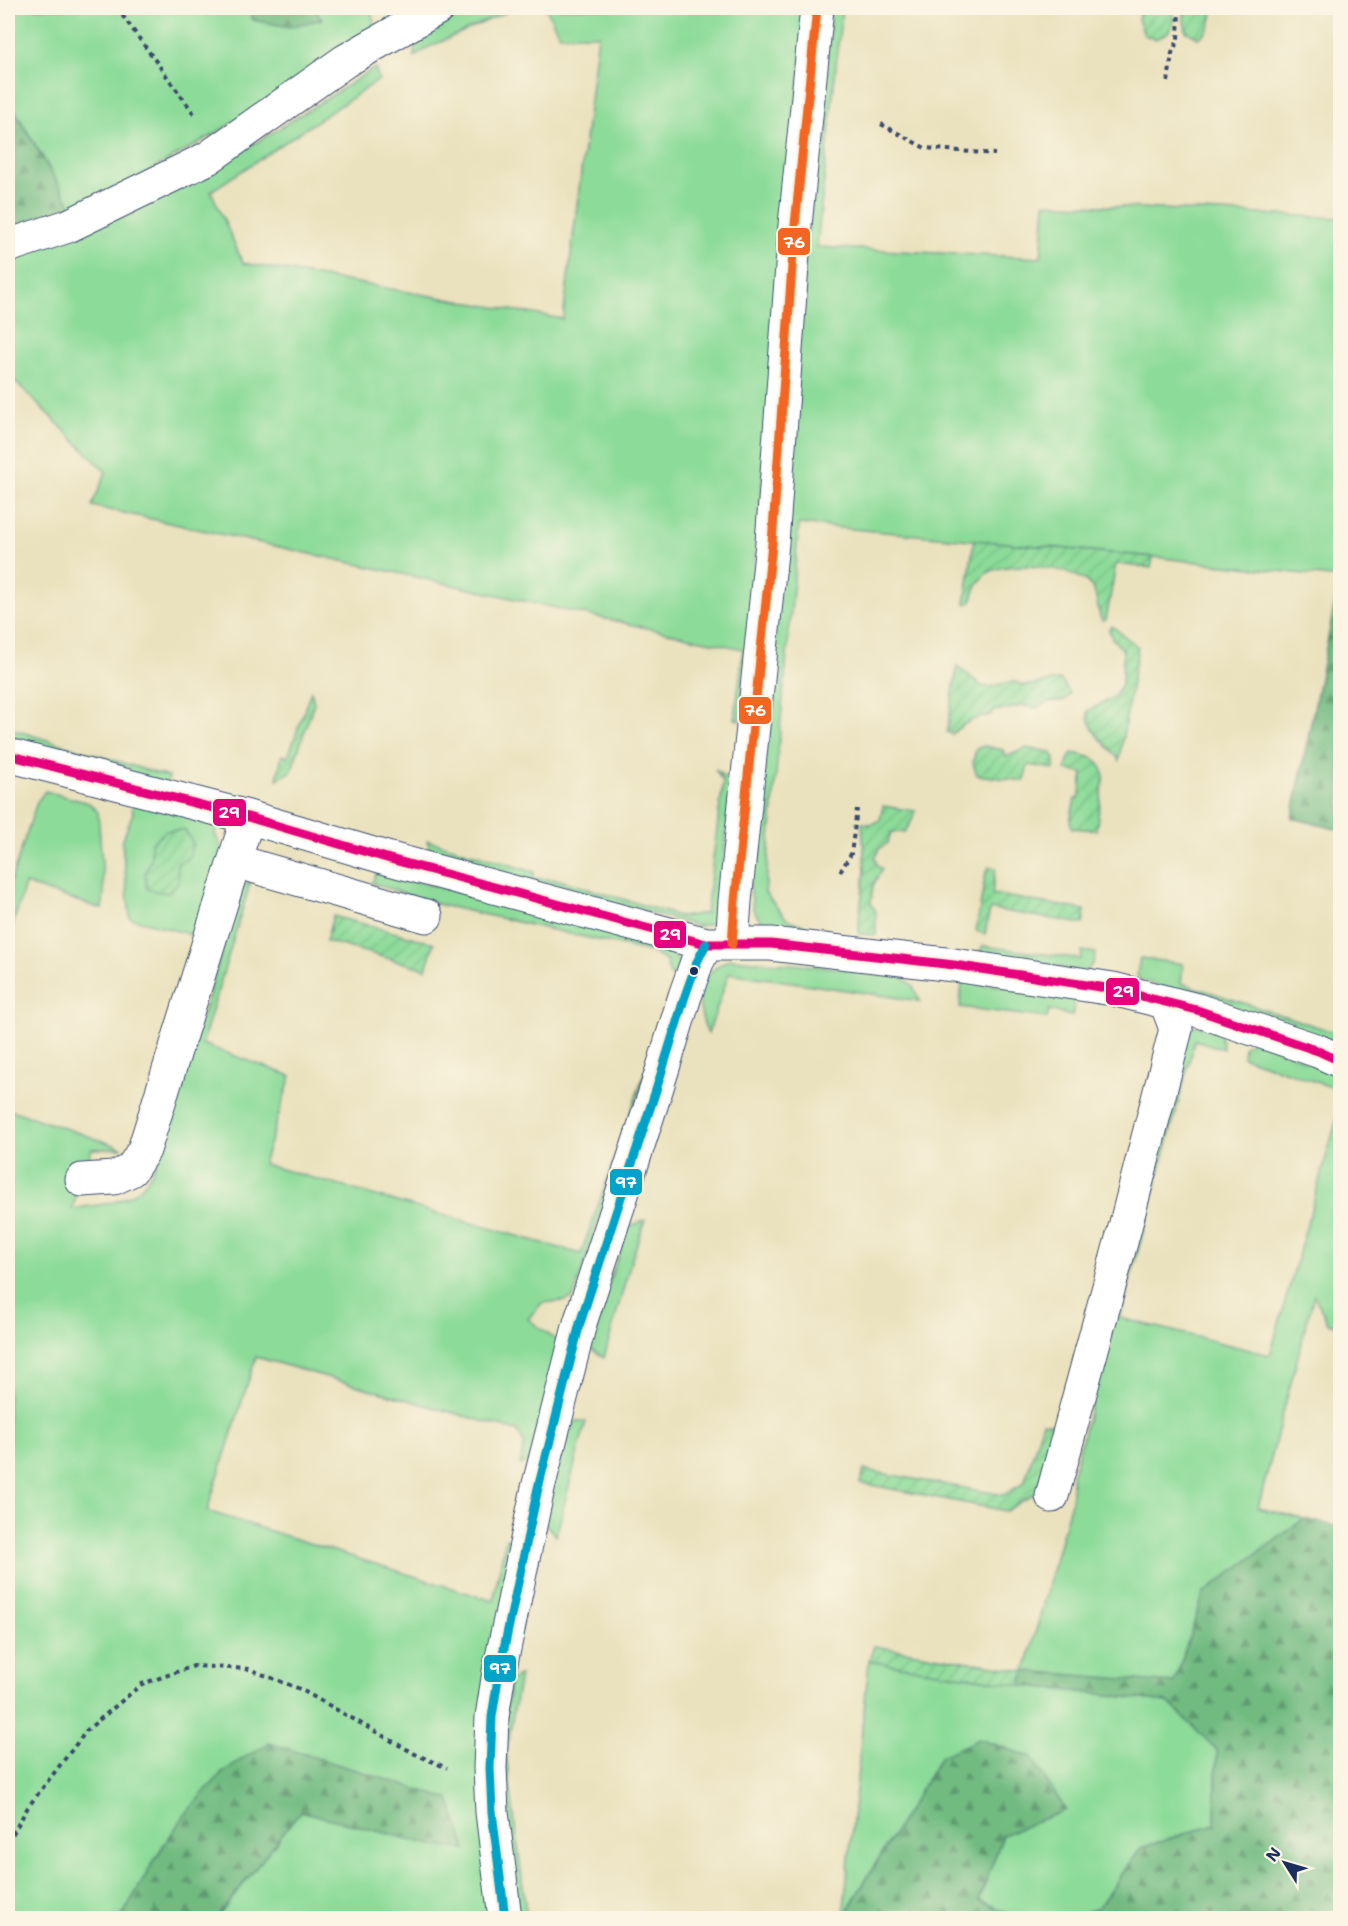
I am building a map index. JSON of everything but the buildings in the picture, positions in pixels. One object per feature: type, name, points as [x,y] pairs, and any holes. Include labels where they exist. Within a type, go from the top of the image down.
[{"type":"street","points":[[8,246],[68,226],[208,158],[345,61],[438,8]]},
{"type":"street","points":[[505,1918],[492,1812],[490,1768],[492,1717],[499,1672],[538,1488],[580,1323],[685,996],[697,962],[719,944],[735,901],[772,543],[795,225],[817,8]]},
{"type":"street","points":[[8,755],[248,817],[358,850],[719,944],[771,944],[954,965],[1113,989],[1232,1021],[1318,1050],[1341,1061]]},
{"type":"street","points":[[81,1180],[114,1178],[131,1170],[144,1150],[248,817]]},
{"type":"street","points":[[345,893],[358,850]]},
{"type":"street","points":[[235,861],[426,916]]},
{"type":"street","points":[[1052,1496],[1176,1029],[1166,1002]]},
{"type":"path","points":[[117,8],[202,125],[208,158]]},
{"type":"path","points":[[1168,82],[1172,53],[1178,40],[1179,8]]},
{"type":"path","points":[[881,124],[925,148],[995,154]]},
{"type":"path","points":[[840,872],[851,854],[857,809]]},
{"type":"path","points":[[8,1842],[28,1807],[87,1730],[142,1684],[194,1666],[249,1669],[300,1689],[416,1754],[451,1769],[490,1768]]},
{"type":"green space","points":[[8,8],[248,8],[253,20],[321,19],[314,8],[370,8],[374,22],[368,33],[215,134],[126,184],[72,207],[8,99]]},
{"type":"green space","points":[[248,8],[314,8],[322,19],[289,27],[253,20]]},
{"type":"green space","points":[[476,8],[515,8],[429,47],[414,57],[415,44],[442,24]]},
{"type":"green space","points":[[546,8],[806,8],[740,720],[735,719],[743,649],[92,506],[106,472],[8,374],[8,261],[206,174],[375,68],[379,80],[211,191],[243,263],[563,319],[598,35],[559,35]]},
{"type":"green space","points":[[831,8],[842,8],[817,247],[1041,258],[1045,203],[1340,218],[1340,578],[1153,557],[799,524],[765,893],[787,919],[808,927],[800,933],[760,920],[753,909],[750,885],[806,245]]},
{"type":"green space","points":[[1140,8],[1174,8],[1173,24],[1169,31],[1155,39],[1144,35],[1138,19]]},
{"type":"green space","points":[[1184,8],[1214,8],[1208,29],[1198,38],[1186,31]]},
{"type":"green space","points":[[8,99],[72,207],[8,228]]},
{"type":"green space","points":[[974,540],[1153,557],[1151,568],[1116,564],[1106,620],[1102,621],[1095,594],[1091,586],[1083,579],[1056,569],[1040,567],[996,569],[986,574],[976,587],[972,602],[965,604]]},
{"type":"green space","points":[[1340,578],[1340,830],[1292,818]]},
{"type":"green space","points":[[1112,626],[1138,647],[1119,760],[1094,731],[1088,718],[1088,711],[1115,696],[1122,684],[1123,650],[1112,638],[1109,629]]},
{"type":"green space","points":[[957,666],[985,687],[1012,682],[1029,685],[1061,680],[1070,693],[1065,700],[1048,702],[1036,708],[1020,706],[996,710],[990,715],[974,719],[952,734],[947,732]]},
{"type":"green space","points":[[311,691],[314,703],[291,772],[277,779],[282,755],[288,757]]},
{"type":"green space","points":[[8,728],[169,777],[167,784],[8,738]]},
{"type":"green space","points":[[984,746],[1003,750],[1006,757],[1026,748],[1051,752],[1055,759],[1054,769],[1028,765],[1024,781],[977,775],[973,763],[976,749]]},
{"type":"green space","points":[[1072,753],[1093,758],[1100,765],[1104,776],[1096,830],[1072,828],[1070,821],[1075,799],[1079,799],[1083,773],[1066,770]]},
{"type":"green space","points":[[715,769],[731,782],[719,914],[713,922],[708,924],[698,926],[431,854],[427,840],[534,872],[533,878],[559,880],[682,917],[706,913],[723,782]]},
{"type":"green space","points":[[45,791],[89,803],[98,812],[104,892],[102,909],[25,884],[8,941],[8,889],[37,802]]},
{"type":"green space","points":[[135,802],[214,824],[217,828],[215,834],[224,853],[199,937],[130,918],[122,842]]},
{"type":"green space","points":[[883,806],[916,811],[905,832],[891,832],[888,843],[880,848],[875,857],[877,865],[882,869],[873,886],[871,903],[876,912],[876,935],[859,934],[865,871],[862,823],[872,824],[880,820]]},
{"type":"green space","points":[[185,830],[193,843],[189,857],[177,864],[179,881],[168,893],[147,889],[145,873],[151,859],[151,843],[166,831]]},
{"type":"green space","points":[[989,867],[996,868],[992,894],[1085,910],[1083,924],[990,909],[985,934],[976,931],[986,871]]},
{"type":"green space","points":[[377,871],[661,946],[679,961],[679,971],[670,976],[666,961],[651,952],[437,904],[372,883]]},
{"type":"green space","points":[[251,880],[202,1044],[291,1076],[263,1164],[581,1254],[662,1022],[573,1298],[542,1303],[528,1319],[557,1341],[560,1348],[530,1462],[520,1465],[524,1443],[517,1431],[256,1357],[207,1511],[493,1601],[506,1538],[514,1541],[493,1918],[217,1918],[300,1811],[436,1846],[465,1849],[223,1772],[164,1844],[121,1918],[8,1918],[8,1109],[123,1148],[92,1149],[72,1209],[120,1200],[137,1191],[150,1176],[158,1157],[241,887]]},
{"type":"green space","points":[[333,916],[434,943],[426,969],[326,941]]},
{"type":"green space","points":[[983,946],[1081,959],[1082,951],[1096,953],[1093,963],[1086,972],[979,952]]},
{"type":"green space","points":[[1140,958],[1183,964],[1181,983],[1340,1034],[1340,1049],[1139,979],[1137,975]]},
{"type":"green space","points":[[730,959],[897,973],[912,985],[920,1001],[729,973],[708,1034],[700,1011],[700,990],[709,973]]},
{"type":"green space","points":[[962,981],[1076,996],[1072,1016],[1049,1010],[1047,1018],[960,1007]]},
{"type":"green space","points":[[1192,1025],[1219,1030],[1223,1049],[1195,1040],[1120,1318],[1270,1355],[1340,1108],[1340,1326],[1328,1323],[1314,1295],[1258,1508],[1304,1519],[1204,1593],[1174,1684],[1025,1671],[1072,1498],[1072,1477],[1189,1029]]},
{"type":"green space","points":[[1254,1040],[1340,1074],[1340,1090],[1243,1057],[1244,1046]]},
{"type":"green space","points":[[645,1220],[604,1358],[587,1346],[628,1227]]},
{"type":"green space","points":[[577,1421],[586,1421],[556,1536],[543,1521],[564,1430]]},
{"type":"green space","points":[[1043,1422],[1055,1424],[1037,1492],[1006,1511],[860,1483],[864,1470],[1004,1495],[1024,1483]]},
{"type":"green space","points":[[1304,1519],[1340,1527],[1340,1918],[1064,1918],[1097,1909],[1141,1848],[1215,1824],[1217,1750],[1168,1702],[1021,1685],[1025,1671],[1174,1683],[1204,1593]]},
{"type":"green space","points":[[874,1646],[1025,1671],[1021,1685],[869,1661]]},
{"type":"green space","points":[[869,1661],[1021,1685],[1168,1702],[1217,1749],[1215,1824],[1141,1848],[1097,1909],[1064,1918],[1018,1918],[979,1900],[1003,1835],[1065,1810],[941,1756],[843,1917]]},
{"type":"green space","points":[[520,1675],[506,1754],[527,1918],[518,1918],[505,1795],[503,1747],[510,1681]]},
{"type":"green space","points":[[979,1739],[1031,1757],[1066,1810],[1003,1835],[979,1900],[1018,1918],[843,1918],[941,1756]]},
{"type":"green space","points":[[269,1743],[449,1799],[466,1849],[436,1846],[300,1811],[217,1918],[121,1918],[166,1842],[192,1806],[227,1769]]},
{"type":"transit line","name":"76","points":[[732,944],[772,543],[795,225],[817,8]]},
{"type":"transit line","name":"29","points":[[8,755],[248,817],[390,859],[706,944],[771,944],[954,965],[1113,989],[1197,1010],[1318,1051],[1340,1061]]},
{"type":"transit line","name":"97","points":[[505,1918],[492,1812],[490,1768],[492,1717],[499,1672],[538,1488],[580,1323],[685,996],[706,944]]}]
